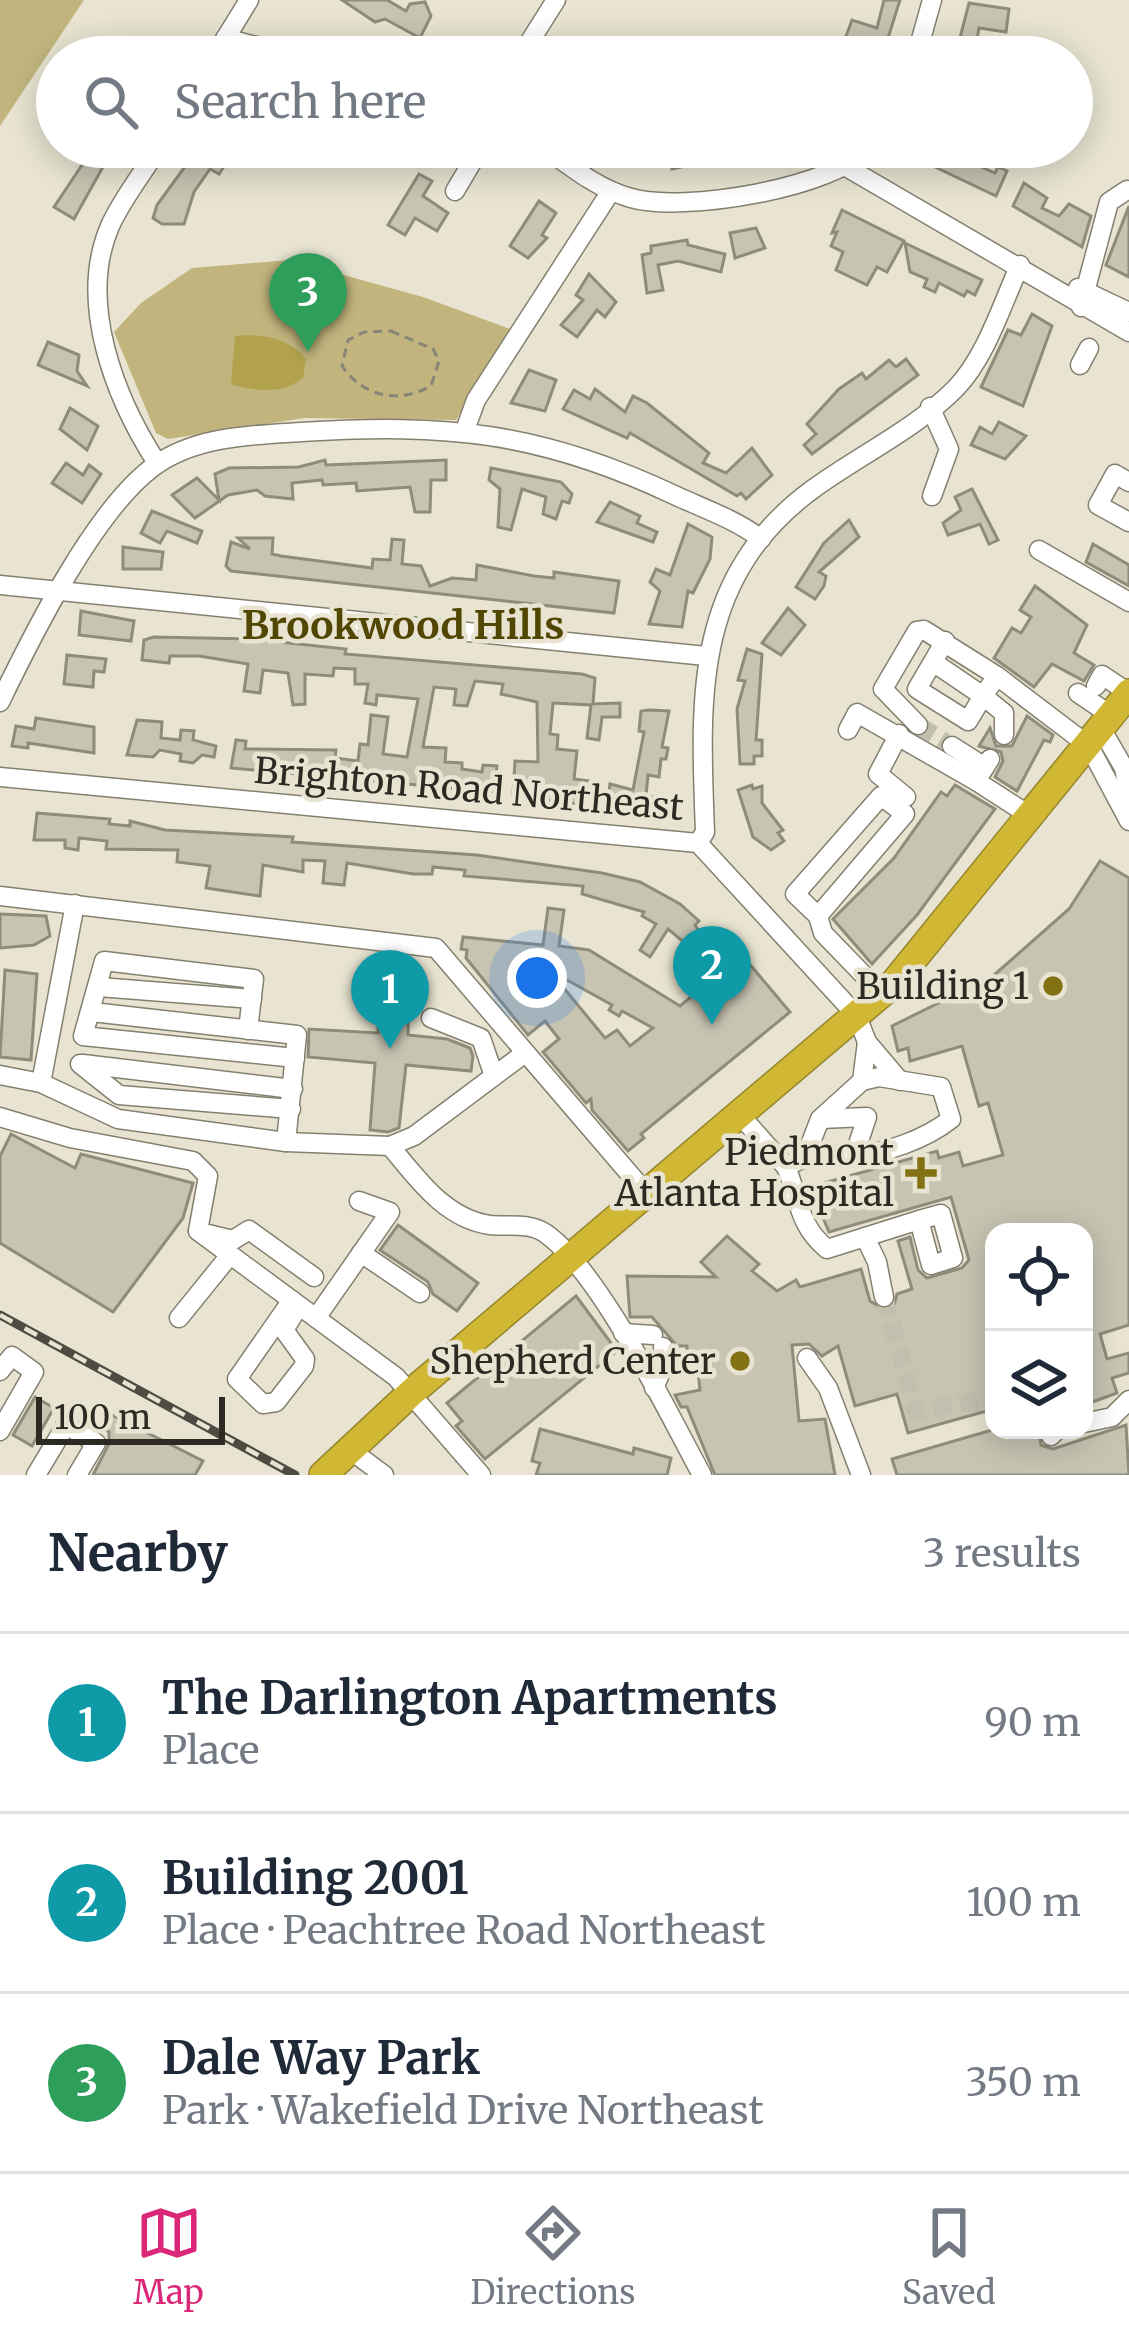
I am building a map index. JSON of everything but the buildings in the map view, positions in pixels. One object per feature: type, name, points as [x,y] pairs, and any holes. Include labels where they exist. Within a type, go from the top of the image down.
[{"type":"highway","points":[[323,1475],[413,1391],[646,1193],[741,1116],[862,1029],[882,994],[1033,818],[1108,721]]},
{"type":"street","points":[[227,36],[249,0]]},
{"type":"street","points":[[533,36],[556,0]]},
{"type":"street","points":[[922,36],[932,0]]},
{"type":"street","points":[[146,168],[108,230],[96,303],[122,387],[157,464]]},
{"type":"street","points":[[455,191],[469,168]]},
{"type":"street","points":[[576,168],[611,191],[652,203],[694,203],[848,169],[1084,299],[1129,332]]},
{"type":"street","points":[[1084,299],[1109,202],[1127,190]]},
{"type":"street","points":[[465,430],[476,400],[611,191]]},
{"type":"street","points":[[698,843],[705,832],[700,712],[706,656],[728,592],[761,539],[809,492],[930,407],[972,367],[1020,265]]},
{"type":"street","points":[[1084,299],[1129,311]]},
{"type":"street","points":[[930,407],[949,448],[932,496]]},
{"type":"street","points":[[0,702],[60,591],[126,493],[157,464],[196,446],[260,434],[364,428],[465,430],[531,440],[591,458],[761,539]]},
{"type":"street","points":[[1129,482],[1114,474],[1098,505],[1129,521]]},
{"type":"street","points":[[1039,550],[1129,602]]},
{"type":"street","points":[[0,585],[706,656]]},
{"type":"street","points":[[909,729],[883,689],[917,631],[945,641],[997,676],[1108,721]]},
{"type":"street","points":[[945,641],[916,689],[968,721]]},
{"type":"street","points":[[932,662],[1004,713],[1004,735]]},
{"type":"street","points":[[1118,800],[1129,794],[1126,768],[1108,721],[1087,690],[1102,675],[1108,721],[1118,800],[1129,821]]},
{"type":"street","points":[[997,676],[949,744],[984,769],[1033,818]]},
{"type":"street","points":[[848,730],[857,712],[909,729],[984,769]]},
{"type":"street","points":[[906,796],[878,773],[909,729]]},
{"type":"street","name":"Brighton Road Northeast","points":[[0,777],[698,843],[782,933],[900,1081]]},
{"type":"street","points":[[782,933],[812,910],[905,814],[881,796],[795,893],[812,910],[823,933],[882,994]]},
{"type":"street","points":[[0,896],[436,948],[646,1193]]},
{"type":"street","points":[[41,1083],[75,904]]},
{"type":"street","points":[[248,1030],[254,979],[104,961],[80,1064],[292,1099]]},
{"type":"street","points":[[99,987],[252,999]]},
{"type":"street","points":[[92,1012],[297,1035],[286,1142]]},
{"type":"street","points":[[431,1018],[481,1039],[494,1076]]},
{"type":"street","points":[[862,1029],[862,1082]]},
{"type":"street","points":[[83,1036],[295,1058]]},
{"type":"street","points":[[0,1076],[41,1083],[118,1118],[286,1142],[390,1146],[414,1136],[525,1053]]},
{"type":"street","points":[[787,1167],[806,1154],[854,1156],[940,1127],[951,1119],[950,1106],[941,1087],[862,1082],[818,1126],[806,1154]]},
{"type":"street","points":[[818,1126],[871,1114],[854,1156]]},
{"type":"street","points":[[741,1116],[787,1167],[795,1188],[794,1204],[812,1237],[827,1249],[919,1220]]},
{"type":"street","points":[[0,1117],[70,1138],[193,1161],[208,1177],[198,1231]]},
{"type":"street","points":[[818,1126],[828,1153]]},
{"type":"street","points":[[390,1146],[451,1210],[491,1225],[532,1227],[570,1259],[623,1333],[702,1475]]},
{"type":"street","points":[[316,1318],[390,1212],[359,1201]]},
{"type":"street","points":[[198,1231],[233,1240],[249,1230],[314,1277]]},
{"type":"street","points":[[198,1231],[413,1391],[481,1475]]},
{"type":"street","points":[[859,1239],[880,1277],[884,1297]]},
{"type":"street","points":[[361,1253],[420,1294]]},
{"type":"street","points":[[179,1318],[230,1255]]},
{"type":"street","points":[[296,1303],[284,1330],[305,1359],[304,1366],[276,1402],[263,1404],[237,1379],[296,1303]]},
{"type":"street","points":[[623,1333],[658,1341],[665,1363],[654,1388]]},
{"type":"street","points":[[0,1371],[12,1356],[32,1366],[0,1431]]},
{"type":"street","points":[[807,1358],[828,1388],[861,1475]]},
{"type":"street","points":[[1094,1426],[1129,1400]]},
{"type":"street","points":[[36,1475],[66,1425],[96,1443],[77,1475]]},
{"type":"street","points":[[347,1451],[384,1475]]},
{"type":"path","points":[[391,331],[418,340],[439,361],[431,386],[411,397],[384,396],[357,384],[342,366],[342,351],[348,340],[364,332],[391,331]]},
{"type":"shaded area","points":[[0,0],[84,0],[60,36],[36,36],[36,72],[0,126]]},
{"type":"shaded area","points":[[289,260],[423,297],[510,329],[456,420],[305,418],[168,439],[156,433],[114,332],[141,303],[192,268]]},
{"type":"shaded area","points":[[235,336],[264,336],[291,346],[306,359],[303,378],[268,390],[231,384]]},
{"type":"tunnel","points":[[918,725],[945,742]]},
{"type":"tunnel","points":[[884,1297],[916,1410],[985,1400]]},
{"type":"railway","points":[[0,1315],[295,1475]]},
{"type":"place","name":"Dale Way Park","points":[[308,352]]},
{"type":"place","name":"Building 1","points":[[1053,986]]},
{"type":"place","name":"Building 2001","points":[[712,1025]]},
{"type":"place","name":"The Darlington Apartments","points":[[390,1049]]},
{"type":"place","name":"Piedmont Atlanta Hospital","points":[[921,1173]]},
{"type":"place","name":"Shepherd Center","points":[[740,1361]]},
{"type":"district","name":"Brookwood Hills","points":[[403,625]]}]
